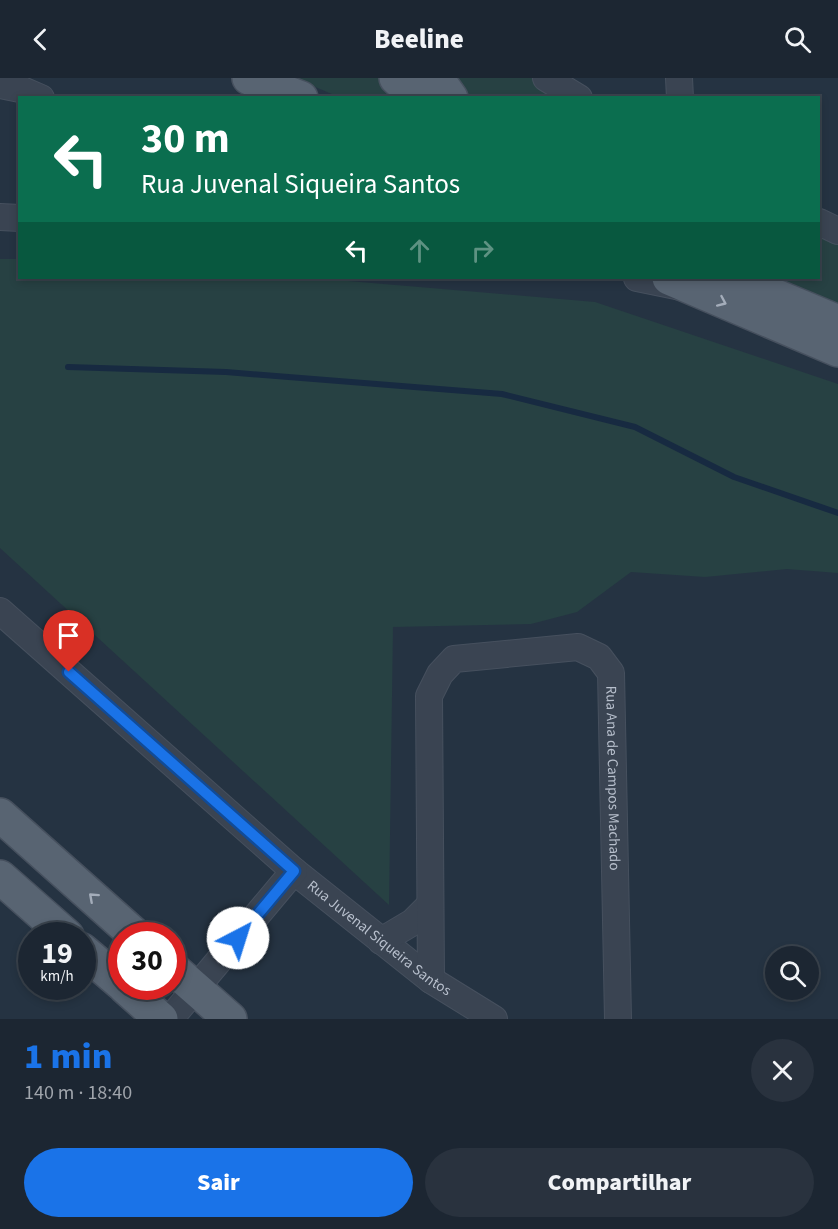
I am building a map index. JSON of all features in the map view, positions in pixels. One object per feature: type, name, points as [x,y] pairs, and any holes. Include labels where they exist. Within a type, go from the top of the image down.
[{"type":"main road","points":[[249,78],[296,96]]},
{"type":"main road","points":[[261,78],[297,96]]},
{"type":"main road","points":[[396,78],[416,96]]},
{"type":"main road","points":[[437,78],[450,96]]},
{"type":"main road","points":[[735,279],[838,322]]},
{"type":"main road","points":[[681,283],[838,350]]},
{"type":"main road","points":[[0,815],[120,922]]},
{"type":"main road","points":[[0,877],[51,922]]},
{"type":"main road","points":[[96,962],[108,973]]},
{"type":"main road","points":[[186,980],[230,1019]]},
{"type":"main road","points":[[139,1000],[161,1019]]},
{"type":"street","points":[[546,78],[576,96]]},
{"type":"street","points":[[680,78],[681,96]]},
{"type":"street","points":[[0,85],[20,89],[36,96]]},
{"type":"street","points":[[0,217],[18,218]]},
{"type":"street","points":[[820,222],[838,231]]},
{"type":"street","points":[[646,279],[681,283]]},
{"type":"street","name":"Rua Juvenal Siqueira Santos","points":[[0,611],[294,871],[431,981],[494,1019]]},
{"type":"street","name":"Rua Ana de Campos Machado","points":[[431,981],[429,696],[440,674],[454,659],[578,647],[599,657],[611,673],[613,1013]]},
{"type":"street","points":[[186,976],[294,871]]},
{"type":"street","points":[[381,941],[413,922],[430,904]]},
{"type":"street","points":[[170,1019],[176,1000]]},
{"type":"green space","points":[[294,78],[378,78],[401,96],[337,96]]},
{"type":"green space","points":[[449,78],[534,78],[563,96],[468,96]]},
{"type":"green space","points":[[820,237],[838,245],[838,312],[765,279],[820,279]]},
{"type":"green space","points":[[0,259],[18,259],[18,279],[325,279],[595,302],[838,384],[838,573],[787,569],[705,577],[631,572],[577,612],[531,624],[393,627],[389,905],[0,548]]},
{"type":"waterway","points":[[68,367],[226,372],[502,394],[635,427],[734,477],[838,513]]},
{"type":"route","points":[[69,672],[294,871],[238,938]]}]
